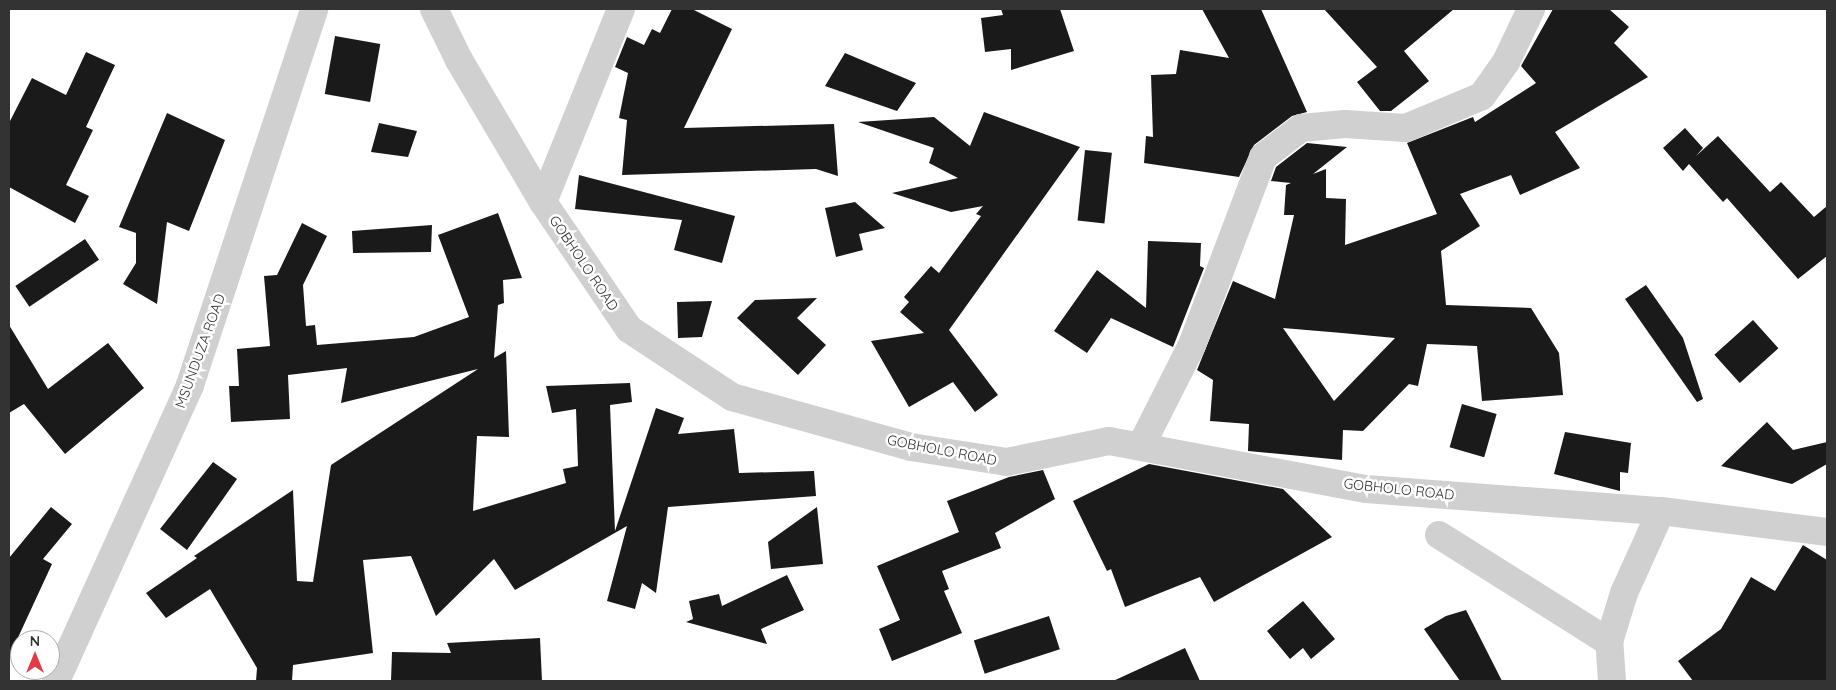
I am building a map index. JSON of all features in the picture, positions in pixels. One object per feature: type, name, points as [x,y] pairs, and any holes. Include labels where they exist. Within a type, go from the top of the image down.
[{"type":"street","name":"MSUNDUZA ROAD","points":[[56,681],[190,385],[314,9]]},
{"type":"street","name":"GOBHOLO ROAD","points":[[434,9],[459,60],[543,202],[629,329],[732,397],[912,447],[1007,462],[1109,441],[1366,489],[1661,511],[1827,532]]},
{"type":"street","points":[[543,202],[620,9]]},
{"type":"street","points":[[1141,446],[1192,345],[1263,156],[1301,128],[1345,124],[1406,128],[1482,96],[1506,62],[1531,9]]},
{"type":"street","points":[[1612,681],[1609,642],[1624,593],[1661,511]]},
{"type":"street","points":[[1439,536],[1609,642]]},
{"type":"building","points":[[672,9],[692,9],[732,29],[684,128],[834,124],[838,176],[816,169],[622,175],[627,120],[619,118],[628,73],[615,67],[627,37],[644,45],[652,29],[660,33]]},
{"type":"building","points":[[1001,9],[1060,9],[1074,51],[1011,70],[1011,49],[985,52],[981,18],[1003,15]]},
{"type":"building","points":[[1202,9],[1261,9],[1307,112],[1292,116],[1254,145],[1239,177],[1144,163],[1146,136],[1153,137],[1151,75],[1176,74],[1180,50],[1229,58]]},
{"type":"building","points":[[1324,9],[1454,9],[1404,51],[1429,81],[1391,111],[1380,111],[1357,82],[1377,67]]},
{"type":"building","points":[[1553,9],[1609,9],[1629,27],[1614,43],[1648,77],[1555,132],[1580,168],[1520,195],[1511,175],[1460,194],[1480,226],[1441,251],[1446,305],[1531,308],[1559,353],[1563,395],[1482,401],[1477,346],[1427,344],[1418,386],[1409,384],[1363,431],[1343,430],[1342,460],[1248,451],[1249,424],[1210,421],[1213,380],[1197,370],[1233,281],[1275,299],[1294,215],[1284,215],[1286,185],[1291,183],[1271,181],[1276,167],[1307,143],[1347,147],[1313,174],[1326,169],[1326,198],[1346,199],[1345,245],[1437,214],[1407,143],[1473,117],[1475,122],[1536,83],[1521,66]],"holes":[[[1283,328],[1395,338],[1334,401]]]},
{"type":"building","points":[[335,36],[380,44],[370,102],[325,94]]},
{"type":"building","points":[[86,52],[115,65],[86,127],[93,130],[66,185],[89,196],[75,223],[9,187],[9,123],[32,78],[66,95]]},
{"type":"building","points":[[845,53],[916,83],[897,111],[825,86]]},
{"type":"building","points":[[984,112],[1080,147],[949,330],[998,395],[975,412],[953,382],[909,407],[871,341],[924,333],[900,312],[909,302],[904,297],[931,266],[939,273],[981,216],[976,214],[983,206],[951,212],[892,193],[958,178],[929,163],[934,148],[858,122],[934,117],[970,146]]},
{"type":"building","points":[[167,113],[225,140],[189,231],[167,222],[157,304],[123,284],[136,263],[136,233],[119,227]]},
{"type":"building","points":[[379,123],[417,131],[408,157],[371,152]]},
{"type":"building","points":[[1685,128],[1703,148],[1696,156],[1718,136],[1770,192],[1781,182],[1814,217],[1827,206],[1827,256],[1798,279],[1727,198],[1723,202],[1689,164],[1683,171],[1663,148]]},
{"type":"building","points":[[1085,150],[1112,153],[1104,223],[1078,221]]},
{"type":"building","points":[[579,175],[735,216],[722,263],[674,250],[682,220],[575,209]]},
{"type":"building","points":[[855,202],[885,228],[859,234],[863,250],[836,257],[825,208]]},
{"type":"building","points":[[498,213],[522,278],[503,280],[504,303],[498,305],[494,358],[506,351],[509,437],[477,436],[473,511],[566,483],[563,469],[578,466],[576,409],[552,413],[546,386],[630,383],[632,402],[610,405],[615,531],[656,408],[684,418],[678,434],[734,429],[739,473],[814,471],[816,496],[668,507],[656,593],[642,583],[635,609],[607,601],[627,526],[515,590],[494,559],[436,616],[411,556],[363,560],[373,653],[293,665],[292,681],[256,681],[257,668],[210,589],[166,618],[146,593],[197,558],[194,556],[293,490],[297,581],[313,582],[331,465],[478,369],[341,403],[347,368],[288,375],[290,419],[231,422],[229,386],[239,386],[237,349],[270,346],[264,276],[277,275],[302,223],[327,236],[303,285],[306,326],[315,325],[317,345],[414,337],[469,317],[438,235]]},
{"type":"building","points":[[432,225],[431,252],[353,253],[352,231]]},
{"type":"building","points":[[85,239],[99,260],[29,307],[15,286]]},
{"type":"building","points":[[1148,241],[1201,243],[1200,266],[1204,268],[1173,347],[1111,318],[1087,353],[1054,331],[1097,270],[1146,308]]},
{"type":"building","points":[[1646,285],[1683,338],[1703,399],[1697,402],[1625,299]]},
{"type":"building","points":[[817,298],[797,318],[826,345],[798,375],[737,318],[755,300]]},
{"type":"building","points":[[712,301],[702,337],[678,338],[677,302]]},
{"type":"building","points":[[1753,320],[1778,348],[1740,383],[1714,355]]},
{"type":"building","points":[[9,325],[48,389],[108,343],[144,388],[65,454],[24,404],[9,413]]},
{"type":"building","points":[[1462,404],[1497,414],[1484,457],[1450,447]]},
{"type":"building","points":[[1767,422],[1793,450],[1827,442],[1827,464],[1792,484],[1721,466]]},
{"type":"building","points":[[1565,432],[1631,443],[1628,473],[1620,472],[1620,491],[1554,474]]},
{"type":"building","points":[[213,462],[237,479],[187,550],[160,529]]},
{"type":"building","points":[[1149,464],[1283,489],[1332,537],[1214,602],[1200,577],[1125,607],[1111,569],[1107,571],[1073,501]]},
{"type":"building","points":[[1043,470],[1055,499],[995,533],[1001,548],[942,571],[949,589],[944,591],[962,633],[892,661],[879,629],[900,620],[877,566],[959,532],[947,501],[1009,477]]},
{"type":"building","points":[[51,507],[72,524],[43,559],[52,564],[21,630],[10,630],[9,657],[9,558]]},
{"type":"building","points":[[817,507],[823,564],[771,569],[768,542]]},
{"type":"building","points":[[1803,545],[1827,560],[1827,681],[1693,681],[1678,661],[1721,629],[1751,577],[1775,591]]},
{"type":"building","points":[[787,575],[804,610],[761,629],[767,644],[686,622],[693,619],[689,601],[719,594],[722,606]]},
{"type":"building","points":[[1303,601],[1335,639],[1311,659],[1303,648],[1290,659],[1267,631]]},
{"type":"building","points":[[1466,610],[1502,681],[1460,681],[1424,629],[1446,616]]},
{"type":"building","points":[[1049,616],[1060,649],[985,674],[974,640]]},
{"type":"building","points":[[540,638],[542,681],[391,681],[392,652],[451,653],[447,643]]},
{"type":"building","points":[[1185,648],[1200,681],[1113,681]]}]
